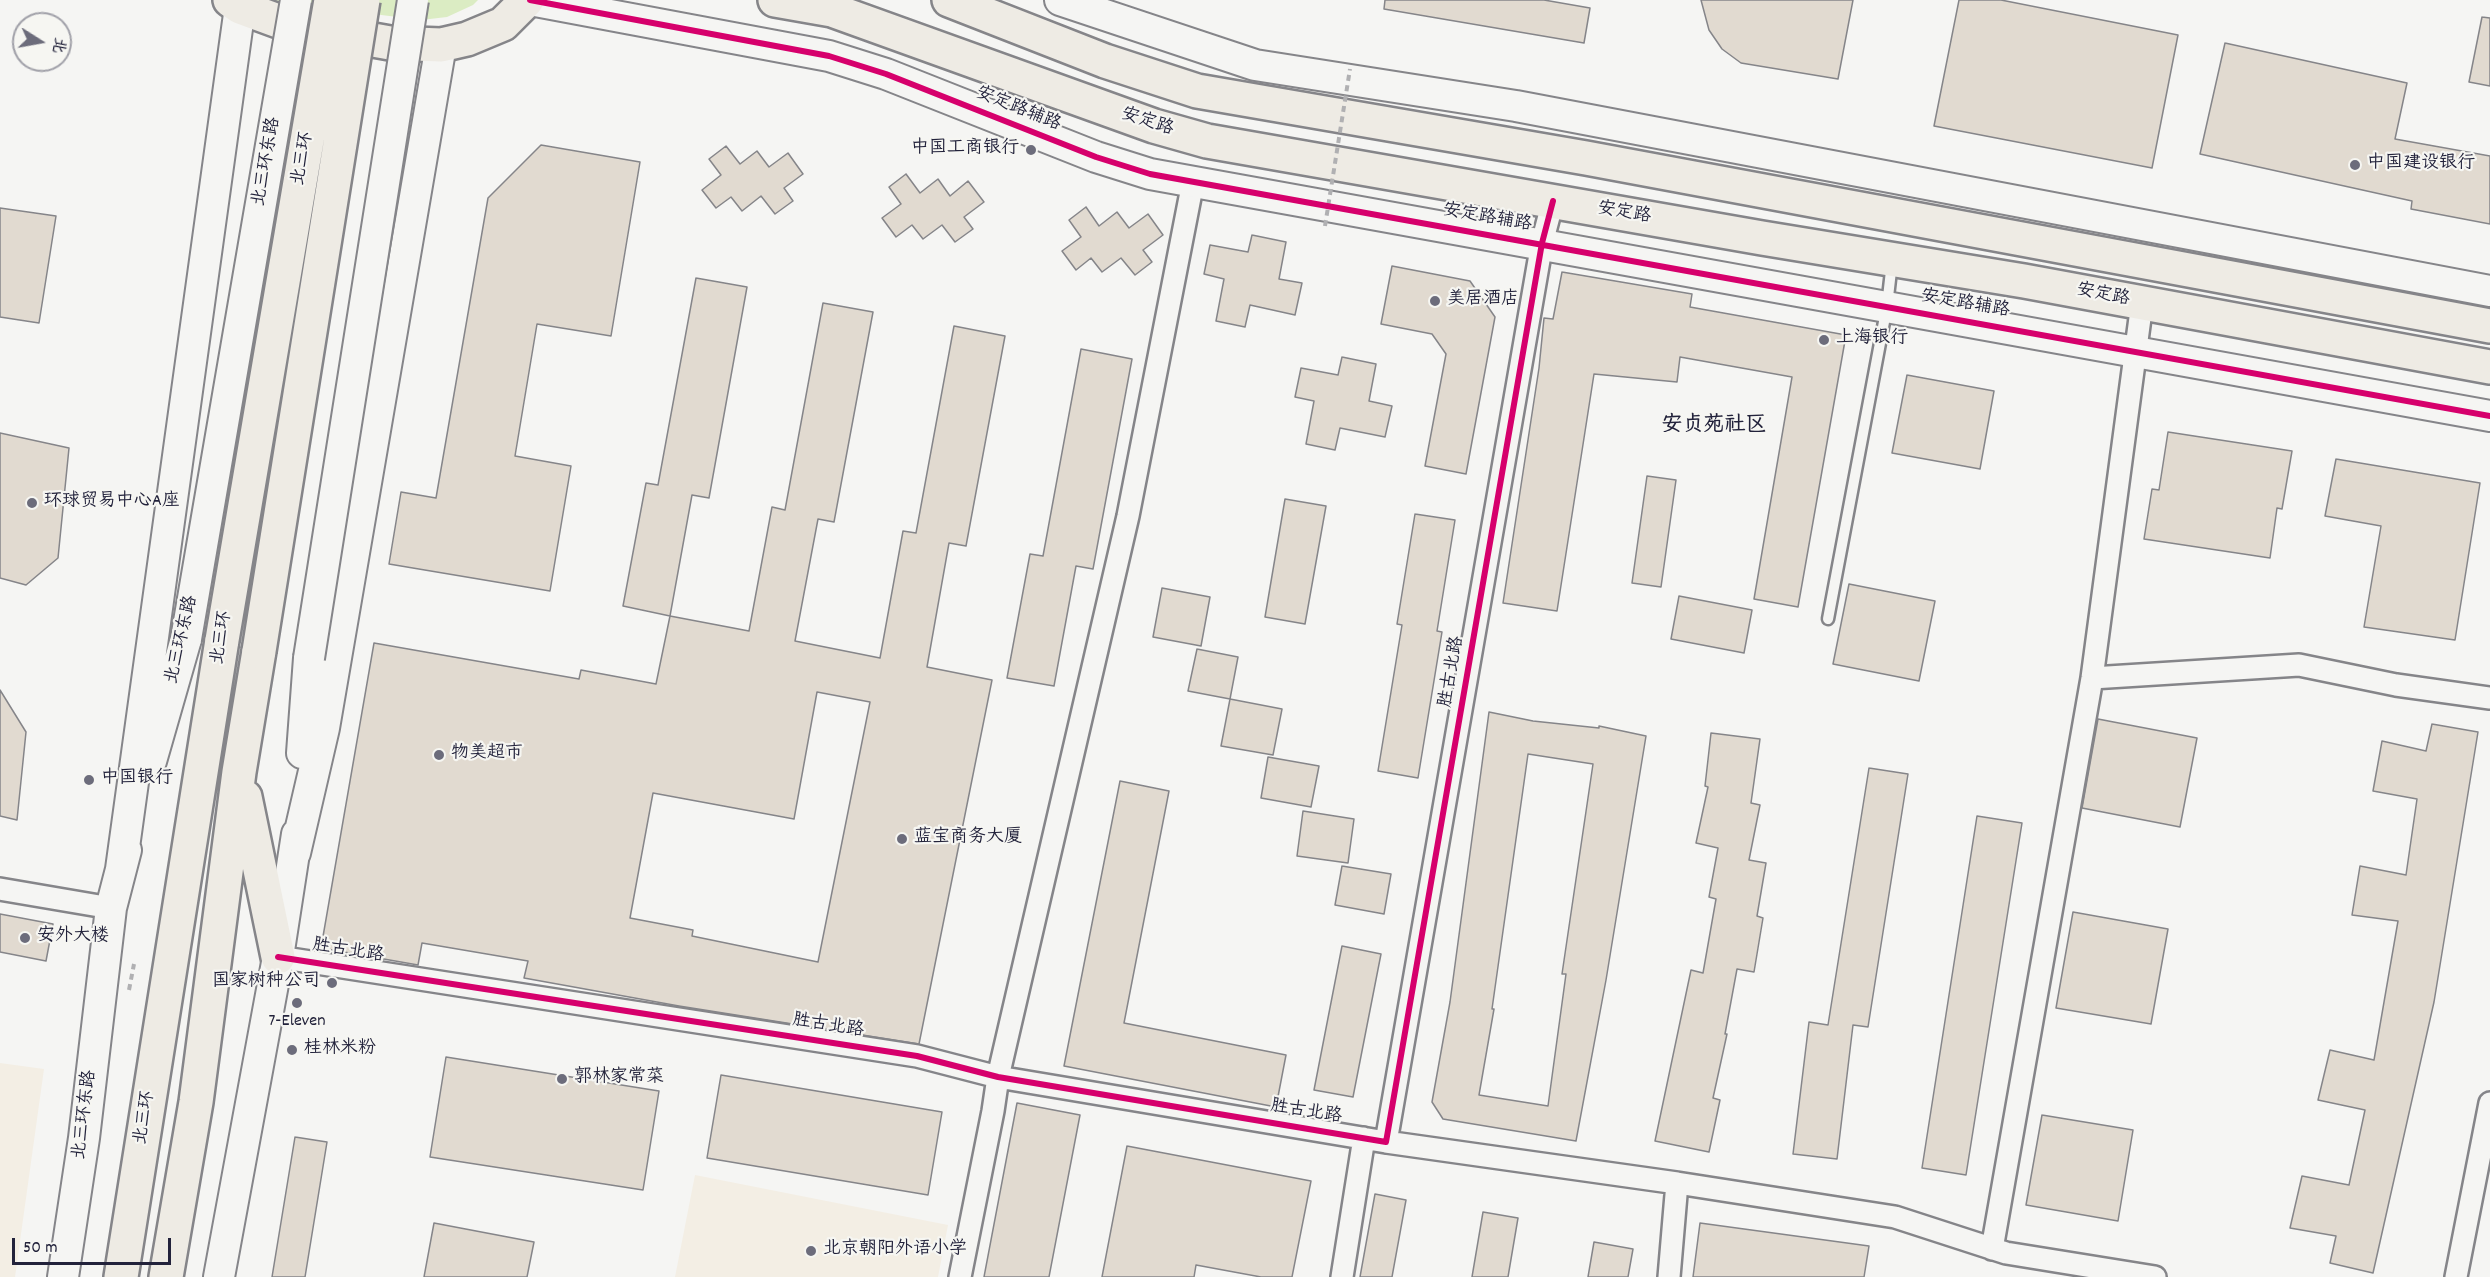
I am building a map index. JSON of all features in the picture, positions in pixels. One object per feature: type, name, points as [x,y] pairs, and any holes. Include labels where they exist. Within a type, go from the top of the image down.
[{"type":"main road","name":"北三环","points":[[121,1277],[222,640],[331,0]]},
{"type":"main road","name":"北三环","points":[[166,1277],[196,1102],[239,772],[363,0]]},
{"type":"main road","points":[[235,4],[289,25],[390,43],[441,45],[467,39],[503,24],[529,0]]},
{"type":"main road","name":"安定路","points":[[775,0],[832,10],[1154,126],[1207,141],[1893,259],[2490,367]]},
{"type":"main road","points":[[950,0],[1105,61],[1197,91],[1586,158],[2490,326]]},
{"type":"main road","points":[[239,772],[278,957]]},
{"type":"street","name":"北三环东路","points":[[63,1277],[84,1138],[111,908],[186,639],[296,0]]},
{"type":"street","points":[[295,853],[309,658],[413,0]]},
{"type":"street","name":"安定路辅路","points":[[529,0],[829,56],[886,74],[1096,157],[1150,174],[2490,416]]},
{"type":"street","points":[[1060,0],[1255,65],[1516,106],[2490,291]]},
{"type":"street","points":[[121,869],[235,4]]},
{"type":"street","points":[[219,1277],[295,853],[324,728],[441,45]]},
{"type":"street","points":[[1516,106],[1586,158]]},
{"type":"street","points":[[960,1277],[998,1077],[1128,516],[1193,182]]},
{"type":"street","name":"胜古北路","points":[[278,957],[917,1056],[998,1077],[1386,1142],[1542,243],[1553,201]]},
{"type":"street","points":[[1992,1249],[2092,678],[2142,303]]},
{"type":"street","points":[[2092,678],[2299,665],[2396,685],[2490,698]]},
{"type":"street","points":[[0,889],[111,908]]},
{"type":"street","points":[[2456,1277],[2490,1102]]},
{"type":"street","points":[[1342,1277],[1364,1138]]},
{"type":"street","points":[[1386,1142],[1677,1183],[1895,1217],[2006,1253],[2155,1277]]},
{"type":"street","points":[[1669,1277],[1677,1183]]},
{"type":"lane","points":[[1828,619],[1887,306],[1893,259]]},
{"type":"path","points":[[1325,226],[1350,69]]},
{"type":"shaded area","points":[[0,1063],[44,1069],[15,1277],[0,1277]]},
{"type":"shaded area","name":"北京朝阳外语小学","points":[[695,1175],[948,1225],[938,1277],[675,1277]]},
{"type":"green space","points":[[263,0],[478,0],[473,5],[447,17],[421,20]]},
{"type":"building","points":[[1385,0],[1544,0],[1590,8],[1584,43],[1384,9]]},
{"type":"building","points":[[1701,0],[1853,0],[1838,79],[1741,63],[1722,49],[1709,30]]},
{"type":"building","points":[[1959,0],[2001,0],[2178,35],[2152,168],[1934,126]]},
{"type":"building","points":[[2482,17],[2490,18],[2490,86],[2469,82]]},
{"type":"building","points":[[2225,43],[2407,83],[2395,139],[2490,156],[2490,224],[2411,209],[2412,201],[2200,154]]},
{"type":"building","points":[[541,145],[640,162],[611,336],[537,324],[515,456],[571,466],[550,591],[389,564],[401,492],[436,498],[488,198]]},
{"type":"building","points":[[726,146],[740,164],[757,151],[769,167],[788,153],[803,174],[784,188],[793,201],[775,214],[761,196],[742,211],[731,197],[716,208],[702,190],[721,175],[709,159]]},
{"type":"building","points":[[906,174],[920,193],[938,179],[950,196],[968,181],[984,202],[964,217],[973,229],[955,242],[942,225],[923,239],[912,225],[896,237],[882,218],[901,204],[889,187]]},
{"type":"building","points":[[1086,207],[1099,226],[1117,212],[1129,228],[1148,214],[1163,235],[1143,250],[1152,262],[1135,275],[1121,258],[1102,272],[1091,258],[1076,270],[1062,251],[1081,237],[1069,220]]},
{"type":"building","points":[[0,208],[56,216],[39,323],[0,317]]},
{"type":"building","points":[[1252,235],[1286,242],[1279,279],[1302,283],[1295,315],[1250,305],[1245,327],[1216,321],[1224,279],[1204,274],[1210,245],[1248,252]]},
{"type":"building","points":[[1392,266],[1470,281],[1495,317],[1466,474],[1425,466],[1446,354],[1432,334],[1381,324]]},
{"type":"building","points":[[1562,272],[1692,294],[1690,307],[1846,335],[1798,607],[1754,599],[1792,377],[1680,357],[1677,382],[1594,374],[1557,611],[1503,603],[1539,368],[1544,318],[1553,319]]},
{"type":"building","points":[[696,278],[747,287],[709,498],[692,495],[670,616],[623,606],[646,483],[658,485]]},
{"type":"building","points":[[823,303],[873,312],[834,522],[818,519],[795,641],[880,658],[903,531],[916,533],[954,326],[1005,336],[966,546],[949,543],[927,667],[992,680],[919,1044],[679,1006],[524,978],[528,961],[422,943],[418,965],[321,948],[374,643],[579,679],[581,670],[656,684],[670,616],[749,631],[772,507],[785,510]],"holes":[[[817,692],[870,702],[818,962],[692,936],[693,930],[630,918],[653,793],[794,819]]]},
{"type":"building","points":[[1081,349],[1132,359],[1093,569],[1076,566],[1054,686],[1007,678],[1030,554],[1043,556]]},
{"type":"building","points":[[1342,357],[1376,364],[1369,401],[1392,406],[1385,437],[1340,428],[1335,450],[1306,444],[1314,401],[1295,397],[1301,368],[1338,375]]},
{"type":"building","points":[[1907,375],[1994,391],[1980,469],[1892,453]]},
{"type":"building","points":[[2168,432],[2292,451],[2282,509],[2277,508],[2270,558],[2144,539],[2152,489],[2159,490]]},
{"type":"building","name":"环球贸易中心A座","points":[[0,433],[69,448],[58,558],[26,585],[0,578]]},
{"type":"building","points":[[2336,459],[2480,483],[2455,640],[2364,627],[2381,526],[2325,516]]},
{"type":"building","points":[[1647,476],[1676,480],[1661,587],[1632,583]]},
{"type":"building","points":[[1285,499],[1326,506],[1305,624],[1265,617]]},
{"type":"building","points":[[1415,514],[1455,520],[1437,631],[1442,632],[1418,778],[1378,771],[1402,625],[1397,624]]},
{"type":"building","points":[[1849,584],[1935,601],[1919,681],[1833,664]]},
{"type":"building","points":[[1162,588],[1210,597],[1201,646],[1153,637]]},
{"type":"building","points":[[1679,596],[1752,610],[1744,653],[1671,639]]},
{"type":"building","points":[[1197,649],[1238,657],[1230,699],[1188,691]]},
{"type":"building","points":[[0,690],[26,732],[17,820],[0,816]]},
{"type":"building","points":[[1230,699],[1282,709],[1273,755],[1221,746]]},
{"type":"building","points":[[1489,712],[1533,721],[1599,728],[1599,726],[1646,736],[1606,980],[1576,1141],[1443,1119],[1432,1102],[1450,1002]],"holes":[[[1528,754],[1593,764],[1562,974],[1566,974],[1548,1106],[1479,1095],[1494,1009],[1492,1009]]]},
{"type":"building","points":[[2098,719],[2197,738],[2180,827],[2082,808]]},
{"type":"building","points":[[2432,724],[2478,732],[2434,1002],[2373,1273],[2330,1263],[2336,1236],[2290,1228],[2302,1176],[2349,1185],[2365,1110],[2318,1100],[2330,1050],[2374,1060],[2398,921],[2352,915],[2360,866],[2406,875],[2417,799],[2373,791],[2382,741],[2426,751]]},
{"type":"building","points":[[1711,733],[1760,739],[1751,803],[1760,805],[1749,860],[1766,863],[1757,916],[1763,918],[1754,972],[1737,969],[1725,1034],[1727,1034],[1713,1098],[1720,1100],[1709,1152],[1655,1141],[1691,970],[1703,973],[1716,899],[1709,897],[1718,848],[1696,843],[1708,787],[1705,786]]},
{"type":"building","points":[[1268,757],[1319,766],[1311,807],[1261,798]]},
{"type":"building","points":[[1869,768],[1908,774],[1868,1027],[1853,1025],[1837,1159],[1793,1154],[1809,1022],[1828,1025]]},
{"type":"building","points":[[1120,781],[1169,791],[1124,1023],[1286,1055],[1276,1107],[1064,1066]]},
{"type":"building","points":[[1303,811],[1354,819],[1348,863],[1297,856]]},
{"type":"building","points":[[1977,816],[2022,823],[1966,1175],[1922,1168]]},
{"type":"building","points":[[1342,866],[1391,874],[1384,914],[1335,905]]},
{"type":"building","points":[[2073,912],[2168,929],[2151,1024],[2056,1008]]},
{"type":"building","name":"安外大楼","points":[[0,914],[53,924],[46,961],[0,952]]},
{"type":"building","points":[[1342,946],[1381,954],[1353,1097],[1314,1090]]},
{"type":"building","points":[[446,1057],[659,1091],[643,1190],[430,1157]]},
{"type":"building","points":[[721,1075],[942,1112],[928,1195],[707,1158]]},
{"type":"building","points":[[1017,1103],[1080,1115],[1049,1277],[984,1277]]},
{"type":"building","points":[[2042,1115],[2133,1130],[2118,1221],[2026,1205]]},
{"type":"building","points":[[295,1137],[327,1142],[305,1277],[272,1277]]},
{"type":"building","points":[[1127,1146],[1311,1181],[1292,1277],[1261,1277],[1196,1265],[1194,1277],[1102,1277]]},
{"type":"building","points":[[1375,1194],[1406,1200],[1392,1277],[1360,1277]]},
{"type":"building","points":[[1483,1212],[1518,1218],[1508,1277],[1472,1277]]},
{"type":"building","points":[[434,1223],[534,1242],[527,1277],[424,1277]]},
{"type":"building","points":[[1700,1223],[1869,1246],[1864,1277],[1693,1277]]},
{"type":"building","points":[[1594,1242],[1633,1249],[1628,1277],[1588,1277]]},
{"type":"cycle path","points":[[530,0],[829,56],[886,74],[1096,157],[1150,174],[2490,416]]},
{"type":"cycle path","points":[[278,957],[917,1056],[998,1077],[1386,1142],[1542,243],[1553,201]]},
{"type":"place","name":"中国工商银行","points":[[1031,150]]},
{"type":"place","name":"中国建设银行","points":[[2355,165]]},
{"type":"place","name":"美居酒店","points":[[1435,301]]},
{"type":"place","name":"上海银行","points":[[1824,340]]},
{"type":"place","name":"环球贸易中心A座","points":[[32,503]]},
{"type":"place","name":"物美超市","points":[[439,755]]},
{"type":"place","name":"中国银行","points":[[89,780]]},
{"type":"place","name":"蓝宝商务大厦","points":[[902,839]]},
{"type":"place","name":"安外大楼","points":[[25,938]]},
{"type":"place","name":"国家树种公司","points":[[332,983]]},
{"type":"place","name":"7-Eleven","points":[[297,1003]]},
{"type":"place","name":"桂林米粉","points":[[292,1050]]},
{"type":"place","name":"郭林家常菜","points":[[562,1079]]},
{"type":"place","name":"北京朝阳外语小学","points":[[811,1251]]},
{"type":"district","name":"安贞苑社区","points":[[1714,427]]}]
